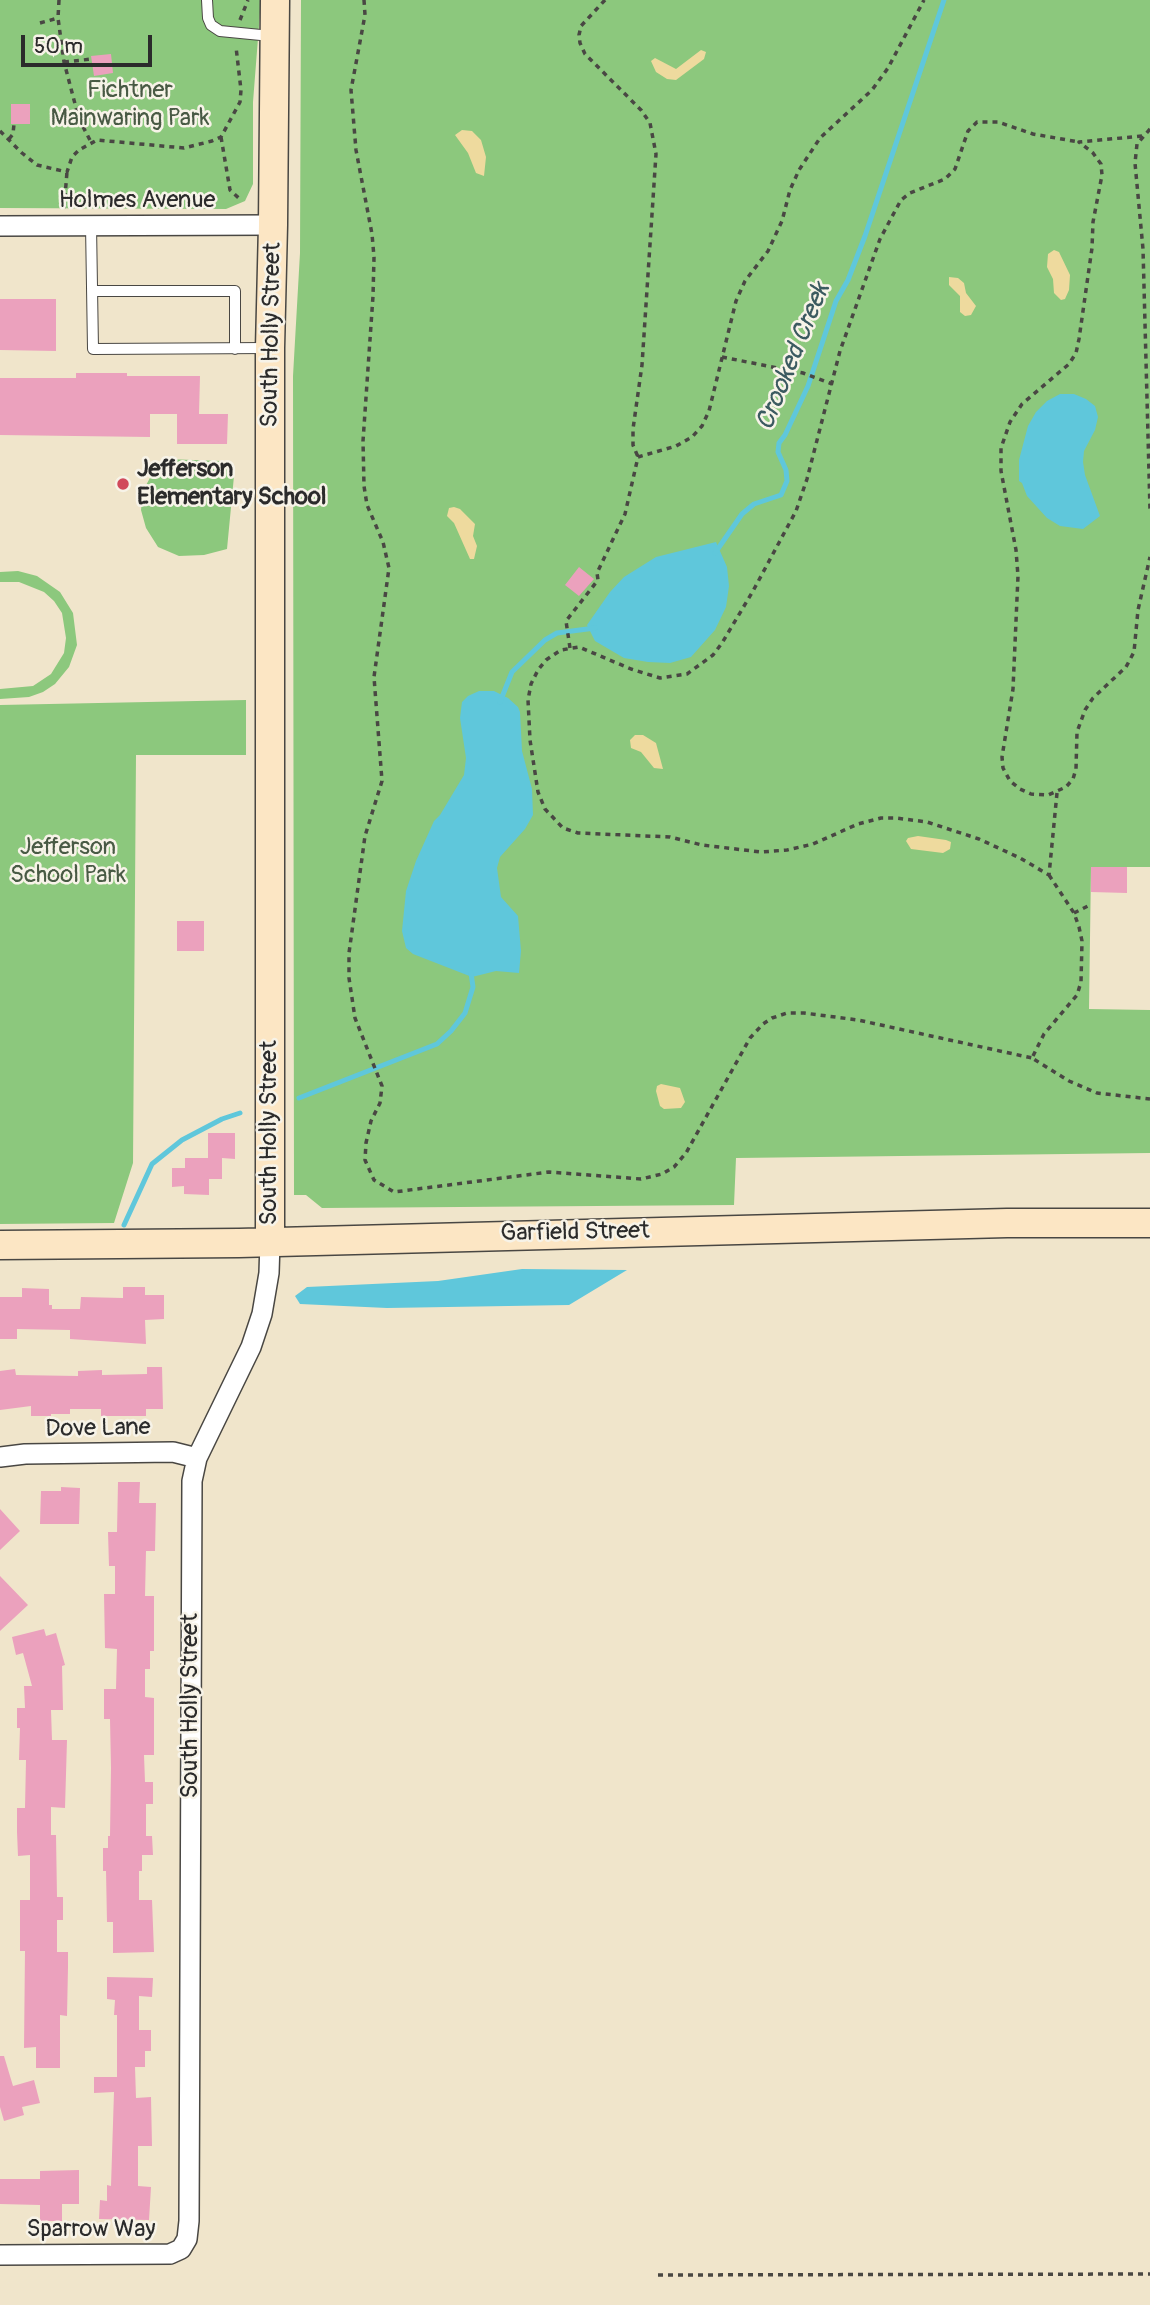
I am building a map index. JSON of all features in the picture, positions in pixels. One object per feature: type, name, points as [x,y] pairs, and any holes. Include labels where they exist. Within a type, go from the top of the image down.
[{"type":"street","name":"South Holly Street","points":[[181,2249],[187,2239],[189,2221],[192,1481],[197,1458],[251,1347],[262,1314],[269,1273],[270,348],[275,0]]},
{"type":"street","name":"Holmes Avenue","points":[[0,226],[273,225]]},
{"type":"street","name":"Garfield Street","points":[[0,1245],[270,1242],[1007,1223],[1150,1223]]},
{"type":"street","name":"Dove Lane","points":[[0,1457],[25,1454],[173,1452],[197,1458]]},
{"type":"street","name":"Sparrow Way","points":[[0,2255],[156,2255],[170,2254],[181,2249]]},
{"type":"lane","points":[[207,0],[208,18],[220,31],[275,36]]},
{"type":"lane","points":[[91,225],[93,349],[270,348]]},
{"type":"lane","points":[[92,290],[235,291],[236,349]]},
{"type":"path","points":[[60,0],[58,18],[64,62],[79,119],[91,142]]},
{"type":"path","points":[[240,20],[248,0]]},
{"type":"path","points":[[365,0],[365,15],[351,90],[356,150],[374,257],[363,441],[364,486],[367,505],[383,542],[389,568],[374,677],[382,781],[365,836],[350,943],[349,978],[355,1018],[380,1077],[382,1095],[368,1130],[365,1160],[374,1181],[394,1192],[549,1172],[641,1179],[662,1174],[674,1167],[686,1153],[750,1038],[763,1024],[787,1013],[858,1020],[1032,1058],[1069,1081],[1097,1093],[1150,1099]]},
{"type":"path","points":[[570,648],[566,621],[598,580],[597,573],[625,514],[638,457],[633,445],[633,429],[642,365],[655,189],[656,147],[650,123],[641,110],[585,54],[580,43],[581,26],[605,0]]},
{"type":"path","points":[[638,457],[676,446],[692,437],[702,426],[709,411],[736,301],[745,281],[768,251],[782,221],[790,190],[799,170],[820,138],[872,90],[888,68],[924,0]]},
{"type":"path","points":[[40,23],[58,18]]},
{"type":"path","points":[[236,47],[240,102],[220,137],[230,190],[242,201]]},
{"type":"path","points":[[64,62],[92,59]]},
{"type":"path","points":[[1032,1058],[1044,1034],[1077,995],[1081,982],[1082,941],[1074,913],[1049,875],[979,839],[927,822],[896,818],[881,818],[858,824],[814,844],[761,852],[702,845],[670,837],[578,833],[563,828],[545,809],[538,792],[530,740],[528,700],[531,684],[538,670],[554,653],[570,648],[589,650],[660,678],[687,674],[713,655],[753,591],[796,511],[807,479],[840,351],[889,220],[901,200],[910,193],[945,179],[956,169],[968,131],[977,122],[998,122],[1033,134],[1079,142],[1142,136]]},
{"type":"path","points":[[9,139],[13,134],[13,124]]},
{"type":"path","points":[[1150,129],[1137,144],[1135,163],[1143,249],[1150,510]]},
{"type":"path","points":[[0,131],[37,165],[67,172],[72,157],[91,142],[106,140],[184,148],[220,137]]},
{"type":"path","points":[[1079,142],[1093,153],[1101,164],[1102,175],[1093,222],[1090,265],[1076,353],[1069,363],[1022,404],[1010,422],[1001,448],[1000,471],[1016,550],[1018,576],[1013,689],[1004,743],[1003,768],[1010,781],[1020,789],[1031,794],[1048,795],[1057,793],[1073,779],[1076,769],[1077,732],[1085,710],[1093,698],[1126,667],[1134,652],[1138,610],[1150,557]]},
{"type":"path","points":[[722,356],[803,373],[832,384]]},
{"type":"path","points":[[1049,875],[1057,793]]},
{"type":"path","points":[[1074,913],[1090,905]]},
{"type":"path","points":[[658,2275],[1150,2274]]},
{"type":"green space","name":"Fichtner Mainwaring Park","points":[[0,0],[261,0],[253,102],[253,184],[245,201],[226,209],[0,208]]},
{"type":"green space","points":[[301,0],[1150,0],[1150,867],[1091,867],[1089,1009],[1150,1010],[1150,1153],[736,1158],[734,1205],[322,1208],[306,1195],[294,1195],[293,376],[300,253]]},
{"type":"green space","points":[[166,459],[221,461],[234,476],[227,549],[204,555],[179,556],[158,547],[146,528],[141,510],[143,491],[152,474]]},
{"type":"green space","points":[[18,571],[37,576],[60,592],[73,613],[77,645],[69,667],[55,684],[29,697],[0,699],[0,689],[33,686],[51,674],[64,653],[66,638],[62,613],[54,601],[44,592],[19,582],[0,582],[0,572]]},
{"type":"green space","name":"Jefferson School Park","points":[[246,700],[246,755],[136,755],[133,1163],[114,1223],[0,1224],[0,705]]},
{"type":"sand","points":[[701,50],[706,52],[704,59],[676,80],[667,79],[656,72],[651,61],[655,58],[676,69]]},
{"type":"sand","points":[[462,130],[472,131],[481,140],[486,157],[484,176],[476,173],[468,153],[455,135]]},
{"type":"sand","points":[[1054,250],[1059,252],[1070,275],[1069,290],[1065,299],[1061,300],[1054,293],[1053,279],[1047,267],[1048,254]]},
{"type":"sand","points":[[949,277],[958,278],[964,283],[966,293],[976,306],[971,315],[965,316],[960,312],[960,296],[949,285]]},
{"type":"sand","points":[[449,508],[460,509],[475,524],[473,536],[477,546],[474,559],[470,559],[454,523],[447,516]]},
{"type":"sand","points":[[635,735],[643,735],[656,743],[663,769],[654,768],[641,752],[631,748],[630,740]]},
{"type":"sand","points":[[918,836],[951,842],[950,849],[943,853],[911,849],[906,841]]},
{"type":"sand","points":[[661,1084],[680,1088],[685,1102],[681,1108],[664,1109],[660,1106],[656,1091]]},
{"type":"water","points":[[1060,394],[1074,394],[1086,399],[1095,406],[1098,417],[1095,430],[1084,451],[1083,462],[1100,516],[1083,529],[1060,526],[1047,518],[1027,496],[1019,481],[1019,460],[1028,426],[1036,412],[1047,401]]},
{"type":"water","points":[[716,542],[727,567],[729,586],[726,607],[715,630],[691,657],[670,663],[624,658],[595,641],[587,625],[624,577],[656,557]]},
{"type":"water","points":[[479,691],[494,691],[518,707],[522,751],[532,789],[533,815],[525,829],[500,857],[497,868],[501,897],[518,916],[521,951],[519,973],[496,971],[472,977],[413,954],[406,948],[402,931],[406,891],[416,861],[434,821],[464,775],[466,758],[460,718],[462,702]]},
{"type":"water","points":[[522,1269],[627,1270],[569,1305],[387,1308],[300,1304],[295,1296],[307,1287],[438,1281]]},
{"type":"building","points":[[111,54],[113,73],[94,76],[91,56]]},
{"type":"building","points":[[11,104],[30,104],[30,124],[11,124]]},
{"type":"building","points":[[0,299],[56,299],[56,351],[0,350]]},
{"type":"building","points":[[76,373],[200,376],[199,414],[228,414],[227,444],[177,444],[177,414],[150,414],[150,437],[0,435],[0,378],[76,378]]},
{"type":"building","points":[[579,567],[594,579],[579,596],[565,585]]},
{"type":"building","points":[[1091,867],[1127,867],[1127,893],[1091,892]]},
{"type":"building","points":[[177,921],[204,921],[204,951],[177,951]]},
{"type":"building","points":[[208,1133],[235,1133],[235,1159],[222,1158],[222,1179],[209,1179],[209,1195],[184,1194],[184,1186],[172,1187],[172,1168],[185,1168],[185,1158],[208,1158]]},
{"type":"building","points":[[123,1287],[145,1287],[145,1295],[164,1295],[164,1319],[145,1320],[146,1344],[70,1339],[70,1330],[17,1329],[17,1339],[0,1339],[0,1297],[22,1297],[22,1288],[49,1289],[49,1305],[52,1305],[52,1309],[80,1309],[81,1297],[123,1298]]},
{"type":"building","points":[[147,1367],[162,1367],[163,1409],[146,1409],[146,1416],[101,1416],[101,1409],[70,1409],[70,1414],[31,1416],[31,1406],[0,1410],[0,1371],[15,1369],[16,1375],[78,1376],[78,1371],[102,1370],[102,1375],[147,1374]]},
{"type":"building","points":[[118,1482],[140,1482],[139,1503],[156,1503],[155,1551],[146,1551],[145,1596],[154,1596],[154,1651],[150,1651],[150,1669],[145,1669],[145,1697],[154,1698],[154,1755],[144,1755],[145,1782],[153,1782],[153,1804],[146,1804],[146,1836],[152,1836],[153,1855],[142,1855],[142,1871],[139,1871],[139,1900],[152,1900],[154,1952],[113,1953],[113,1922],[107,1922],[106,1871],[103,1871],[103,1848],[108,1848],[110,1836],[111,1768],[110,1719],[104,1719],[104,1689],[116,1689],[117,1649],[105,1648],[104,1594],[115,1594],[115,1566],[109,1566],[108,1532],[117,1532]]},
{"type":"building","points":[[61,1487],[80,1488],[79,1524],[40,1524],[41,1491],[61,1491]]},
{"type":"building","points":[[0,1509],[20,1531],[0,1550]]},
{"type":"building","points":[[0,1576],[28,1605],[0,1631]]},
{"type":"building","points":[[44,1629],[46,1636],[56,1633],[65,1665],[62,1666],[63,1710],[51,1710],[52,1740],[67,1740],[65,1808],[51,1807],[51,1835],[56,1835],[57,1897],[63,1897],[63,1920],[57,1920],[57,1952],[68,1952],[67,2016],[60,2015],[60,2068],[36,2068],[36,2047],[24,2048],[25,1951],[20,1951],[20,1900],[30,1900],[30,1855],[18,1856],[17,1808],[25,1808],[26,1760],[19,1760],[20,1728],[17,1728],[17,1708],[25,1708],[24,1686],[32,1686],[23,1653],[16,1655],[12,1637]]},
{"type":"building","points":[[107,1977],[153,1978],[152,1997],[139,1996],[139,2030],[151,2030],[151,2051],[145,2051],[145,2067],[135,2067],[136,2098],[151,2097],[152,2146],[138,2146],[138,2186],[151,2187],[149,2220],[99,2219],[100,2200],[107,2201],[107,2185],[111,2186],[114,2092],[94,2093],[94,2077],[117,2077],[117,2015],[114,2015],[115,2000],[107,1999]]},
{"type":"building","points":[[0,2056],[4,2056],[13,2086],[34,2080],[40,2103],[22,2107],[24,2115],[4,2121],[0,2107]]},
{"type":"building","points":[[79,2170],[79,2204],[62,2204],[62,2221],[40,2221],[40,2205],[0,2204],[0,2179],[40,2179],[40,2171]]},
{"type":"waterway","name":"Crooked Creek","points":[[715,553],[742,514],[754,504],[781,495],[787,481],[786,470],[778,452],[779,443],[808,386],[836,301],[848,280],[865,236],[944,0]]},
{"type":"waterway","name":"Crooked Creek","points":[[500,702],[512,672],[545,640],[557,633],[595,628]]},
{"type":"waterway","name":"Crooked Creek","points":[[299,1098],[437,1044],[465,1013],[473,987],[471,973]]},
{"type":"waterway","points":[[124,1225],[152,1164],[182,1140],[222,1119],[240,1113]]},
{"type":"place","name":"Jefferson Elementary School","points":[[123,484]]}]
